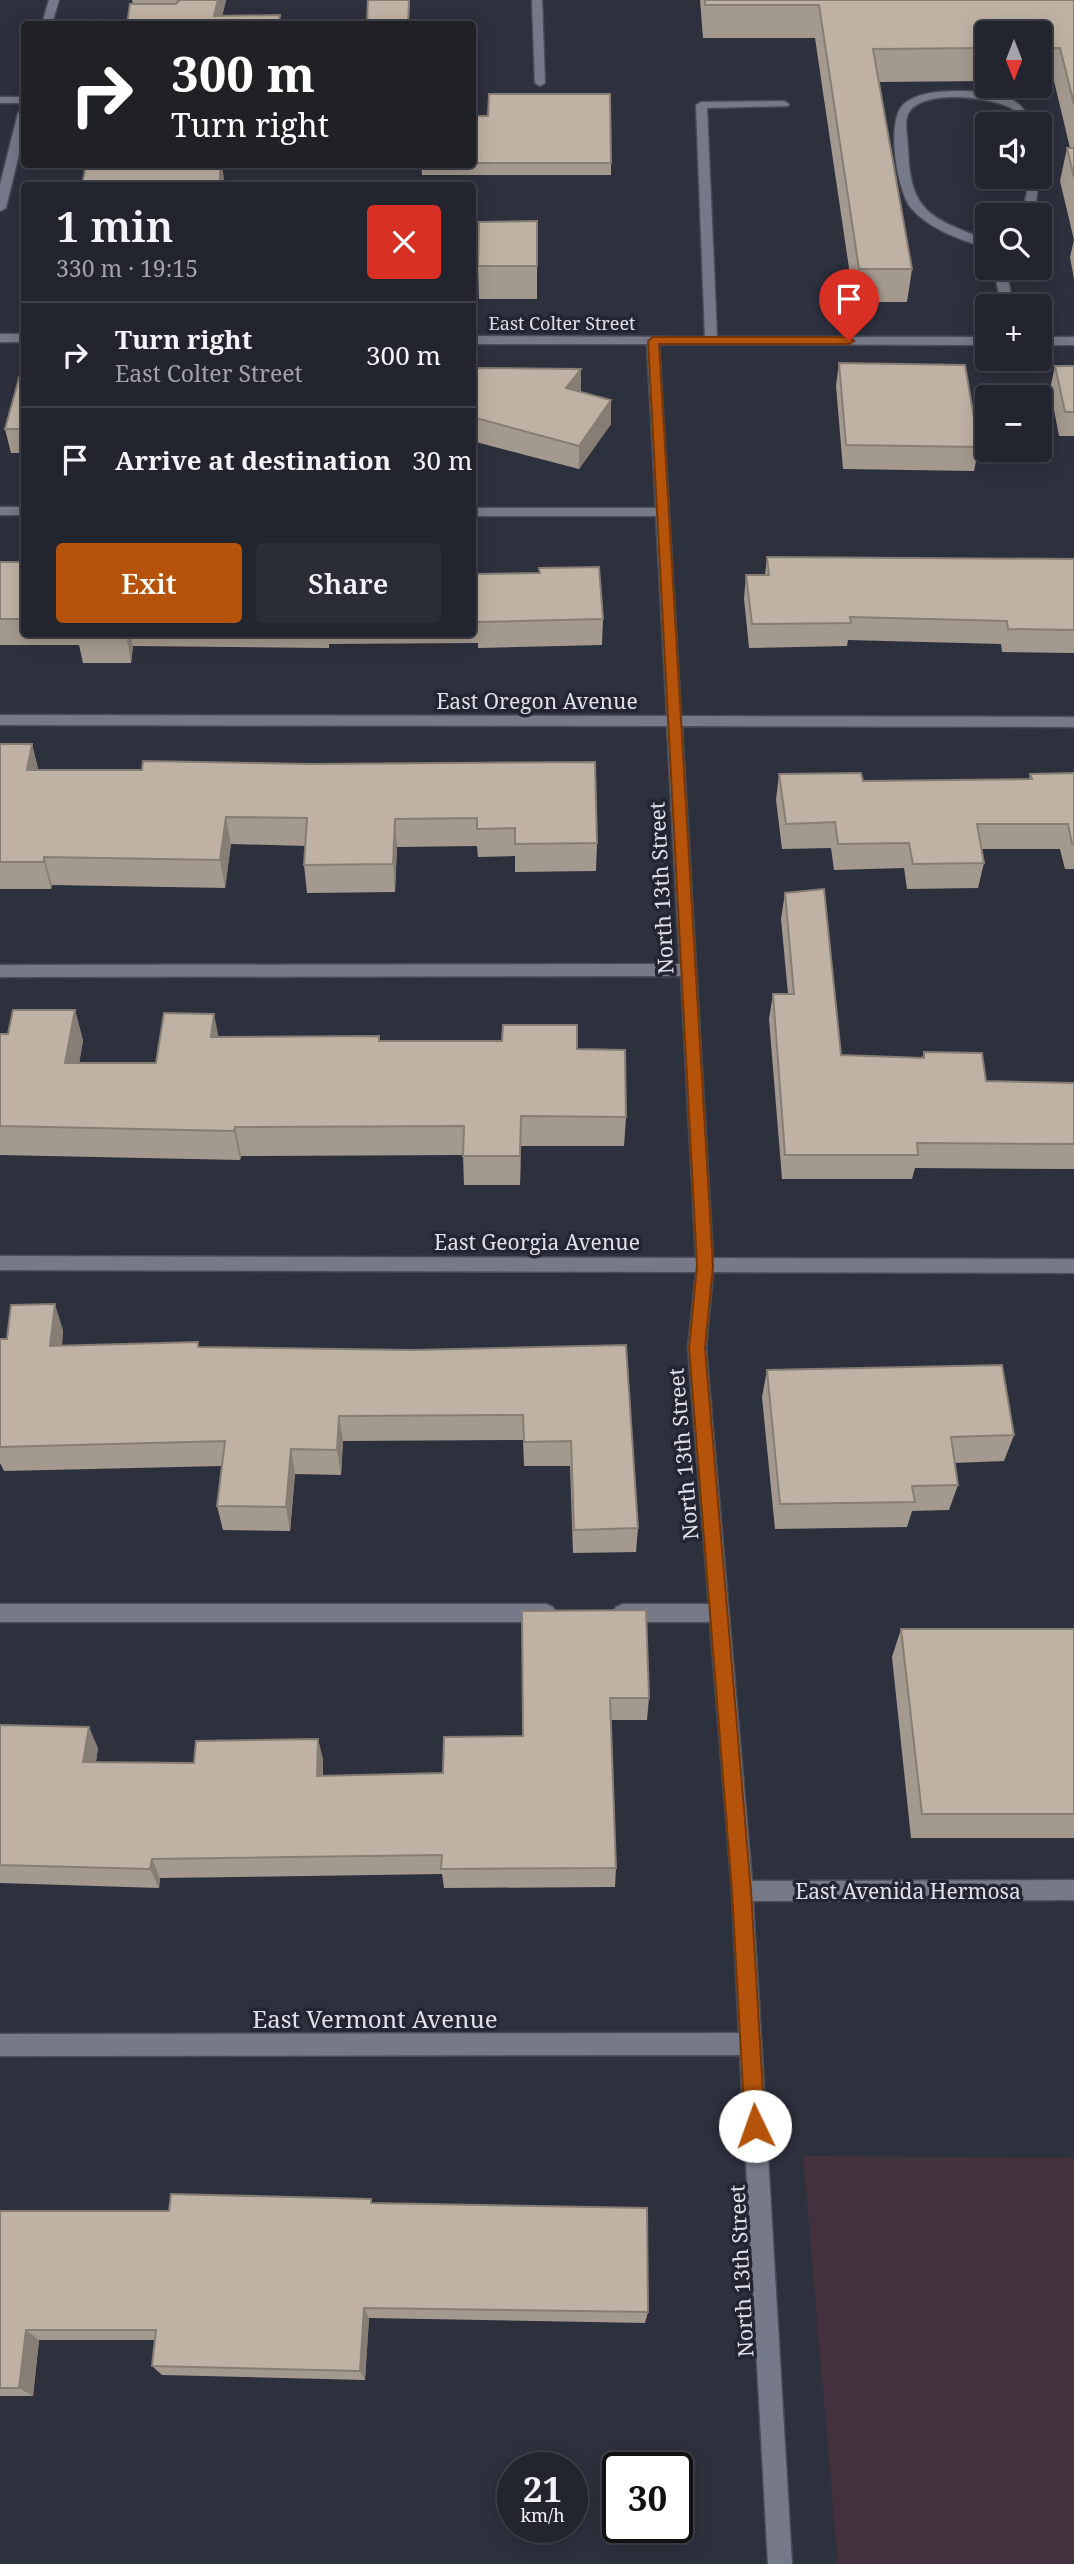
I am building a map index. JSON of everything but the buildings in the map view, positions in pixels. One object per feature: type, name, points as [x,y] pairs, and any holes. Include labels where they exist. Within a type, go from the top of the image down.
[{"type":"street","points":[[48,21],[54,0]]},
{"type":"street","points":[[537,0],[540,83]]},
{"type":"street","points":[[975,240],[957,233],[916,205],[905,181],[901,117],[909,105],[927,98],[992,95],[1021,112]]},
{"type":"street","points":[[0,100],[21,100]]},
{"type":"street","points":[[711,341],[701,104],[784,104]]},
{"type":"street","points":[[0,208],[21,125]]},
{"type":"street","points":[[0,338],[21,338]]},
{"type":"street","name":"East Colter Street","points":[[476,340],[975,341]]},
{"type":"street","name":"North 13th Street","points":[[653,341],[705,1266],[697,1348],[742,1891],[780,2564]]},
{"type":"street","points":[[1052,341],[1074,341]]},
{"type":"street","points":[[0,511],[21,511]]},
{"type":"street","points":[[476,512],[663,512]]},
{"type":"street","name":"East Oregon Avenue","points":[[0,720],[1074,722]]},
{"type":"street","points":[[0,971],[688,970]]},
{"type":"street","name":"East Georgia Avenue","points":[[0,1264],[1074,1266]]},
{"type":"street","points":[[0,1613],[564,1613]]},
{"type":"street","points":[[605,1613],[719,1613]]},
{"type":"street","name":"East Avenida Hermosa","points":[[742,1891],[1074,1890]]},
{"type":"street","name":"East Vermont Avenue","points":[[0,2045],[750,2044]]},
{"type":"shaded area","points":[[803,2156],[1074,2158],[1074,2564],[838,2564]]},
{"type":"route","points":[[755,2126],[742,1891],[697,1348],[705,1266],[653,341],[849,341]]}]
